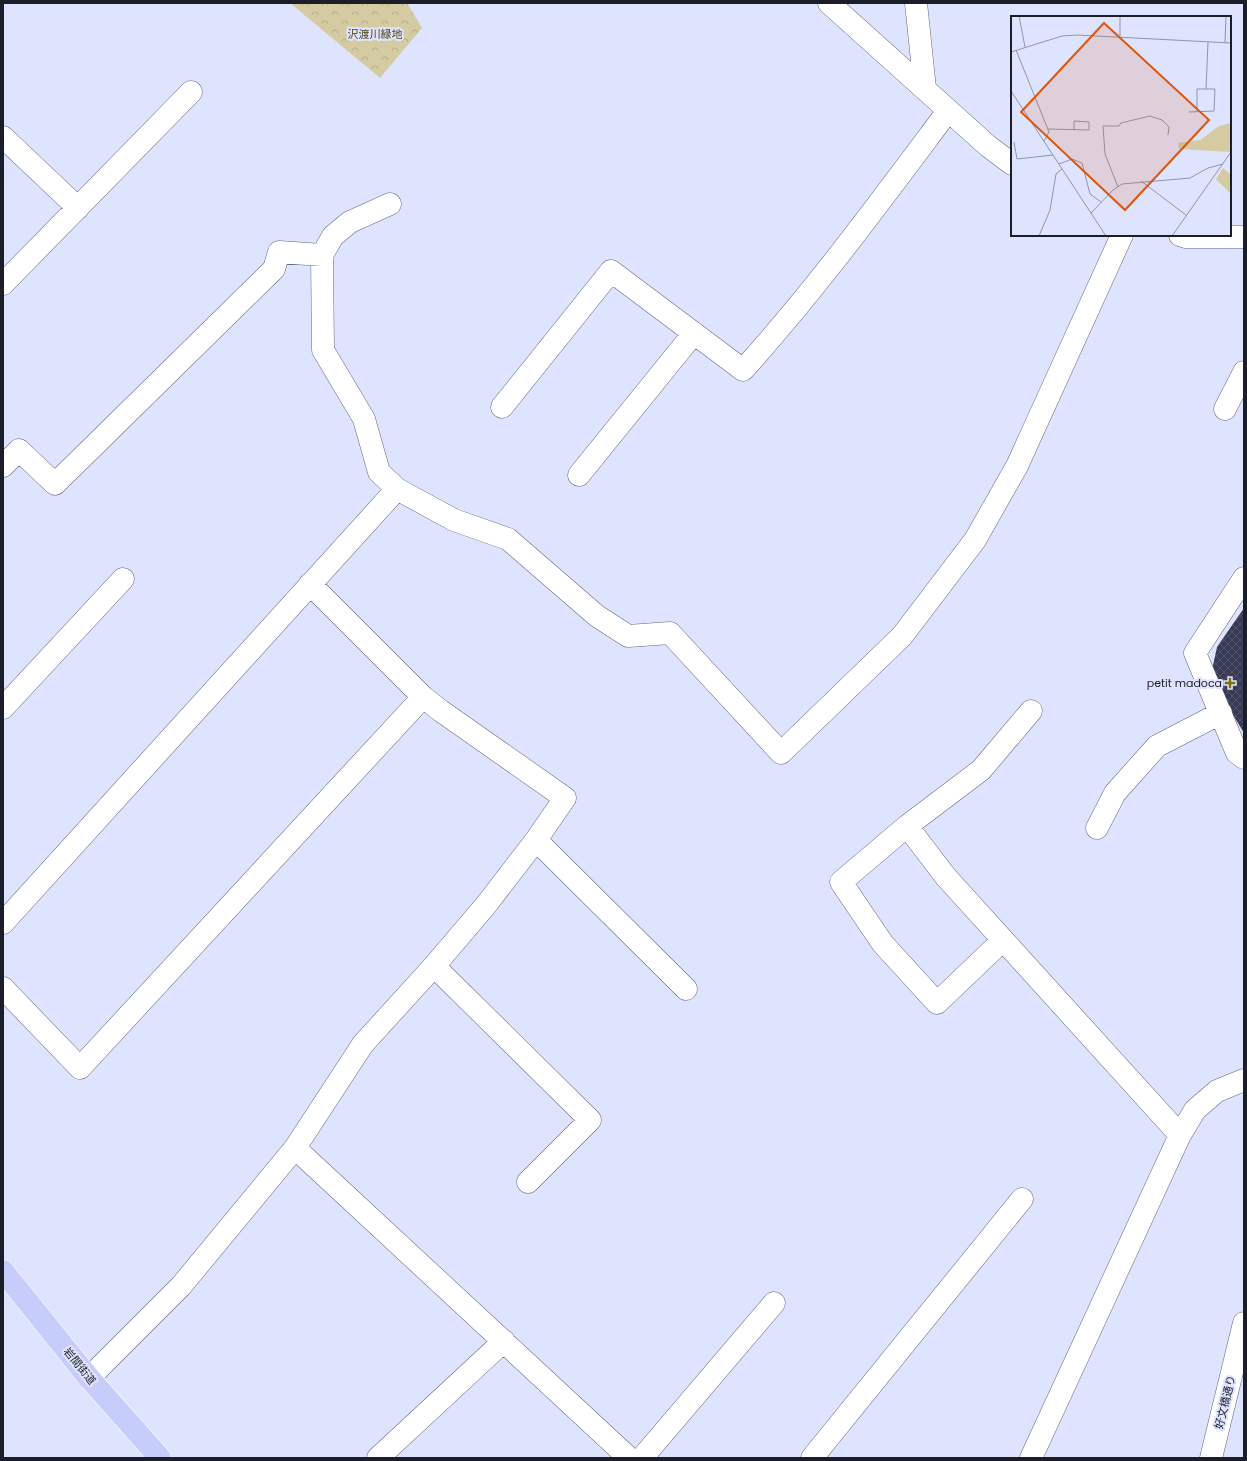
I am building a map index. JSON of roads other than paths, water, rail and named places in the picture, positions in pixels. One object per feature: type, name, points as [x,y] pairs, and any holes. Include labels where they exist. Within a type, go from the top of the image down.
[{"type":"main road","name":"岩間街道","points":[[3,1271],[89,1378],[160,1458]]},
{"type":"street","points":[[829,3],[948,111],[988,146],[1011,163]]},
{"type":"street","points":[[916,3],[925,89]]},
{"type":"street","points":[[3,284],[191,92]]},
{"type":"street","points":[[502,407],[611,271],[743,370],[777,332],[861,227],[948,111]]},
{"type":"street","points":[[7,148],[78,208]]},
{"type":"street","points":[[390,204],[350,222],[333,236],[322,255],[323,350],[364,419],[379,472],[397,489],[454,520],[508,539],[597,616],[628,636],[670,633],[781,753],[902,636],[975,540],[1017,466],[1122,236]]},
{"type":"street","points":[[1183,236],[1244,237]]},
{"type":"street","points":[[3,466],[19,450],[55,484],[274,269],[279,252],[322,255]]},
{"type":"street","points":[[579,475],[694,333]]},
{"type":"street","points":[[1225,409],[1244,372]]},
{"type":"street","points":[[3,923],[397,489]]},
{"type":"street","points":[[1244,578],[1195,653],[1237,753],[1244,758]]},
{"type":"street","points":[[3,708],[123,579]]},
{"type":"street","points":[[89,1378],[181,1286],[295,1148],[362,1044],[434,966],[486,905],[536,840],[565,798],[423,697],[310,584]]},
{"type":"street","points":[[3,988],[80,1068],[423,697]]},
{"type":"street","points":[[1003,940],[937,1003],[883,944],[841,882],[907,826],[981,770],[1031,711]]},
{"type":"street","points":[[1097,828],[1116,793],[1157,746],[1221,713]]},
{"type":"street","points":[[907,826],[946,877],[1180,1135]]},
{"type":"street","points":[[536,840],[686,989]]},
{"type":"street","points":[[434,966],[590,1120],[528,1182]]},
{"type":"street","points":[[1030,1458],[1180,1135],[1195,1110],[1217,1091],[1244,1080]]},
{"type":"street","points":[[295,1148],[629,1458]]},
{"type":"street","points":[[812,1458],[1022,1199]]},
{"type":"street","points":[[642,1458],[774,1303]]},
{"type":"street","name":"好文橋通り","points":[[1211,1458],[1244,1323]]},
{"type":"street","points":[[378,1458],[504,1341]]},
{"type":"place","name":"petit madoca","points":[[1230,683]]},
{"type":"park label","name":"沢渡川緑地","points":[[375,34]]}]
